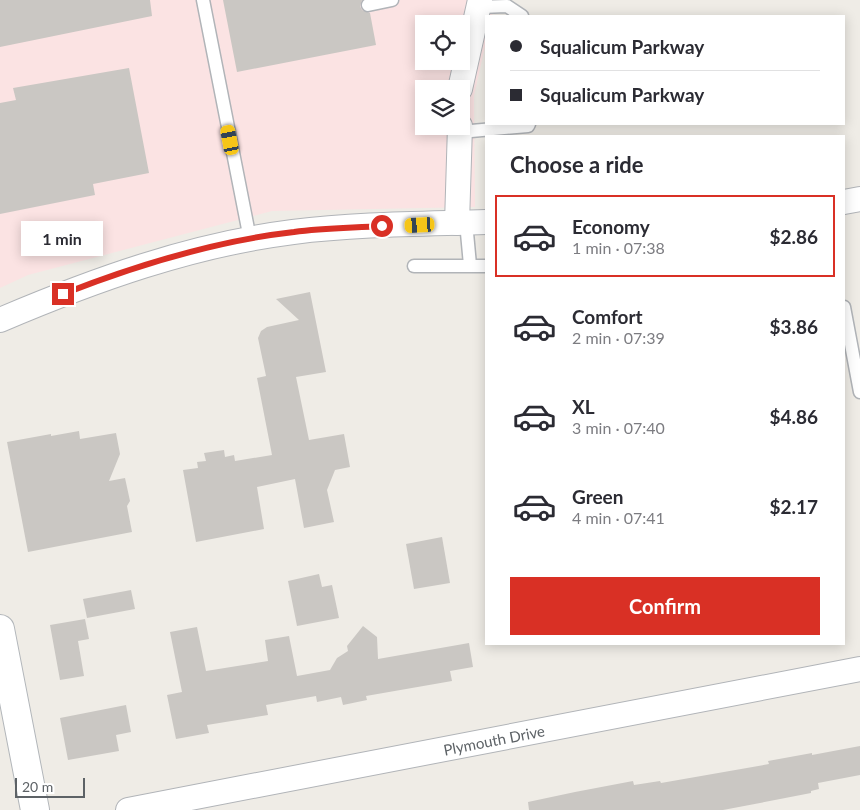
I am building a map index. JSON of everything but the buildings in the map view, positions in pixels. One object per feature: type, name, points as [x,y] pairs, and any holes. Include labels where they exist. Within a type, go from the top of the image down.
[{"type":"street","points":[[462,80],[480,4]]},
{"type":"street","points":[[0,320],[47,300],[136,267],[250,239],[294,232],[470,222],[461,135]]},
{"type":"street","points":[[845,202],[860,200]]},
{"type":"street","points":[[0,629],[35,810]]},
{"type":"street","name":"Plymouth Drive","points":[[128,810],[860,669]]},
{"type":"lane","points":[[203,0],[250,239]]},
{"type":"lane","points":[[368,5],[392,0]]},
{"type":"lane","points":[[480,4],[507,6],[520,15]]},
{"type":"lane","points":[[470,129],[528,125]]},
{"type":"lane","points":[[470,222],[470,265]]},
{"type":"lane","points":[[414,266],[485,266]]},
{"type":"lane","points":[[845,312],[860,392]]},
{"type":"shaded area","points":[[0,0],[496,0],[492,15],[485,15],[485,46],[474,96],[475,207],[272,211],[28,275],[0,288]]},
{"type":"route","points":[[63,294],[136,267],[212,247],[294,232],[382,226]]}]
